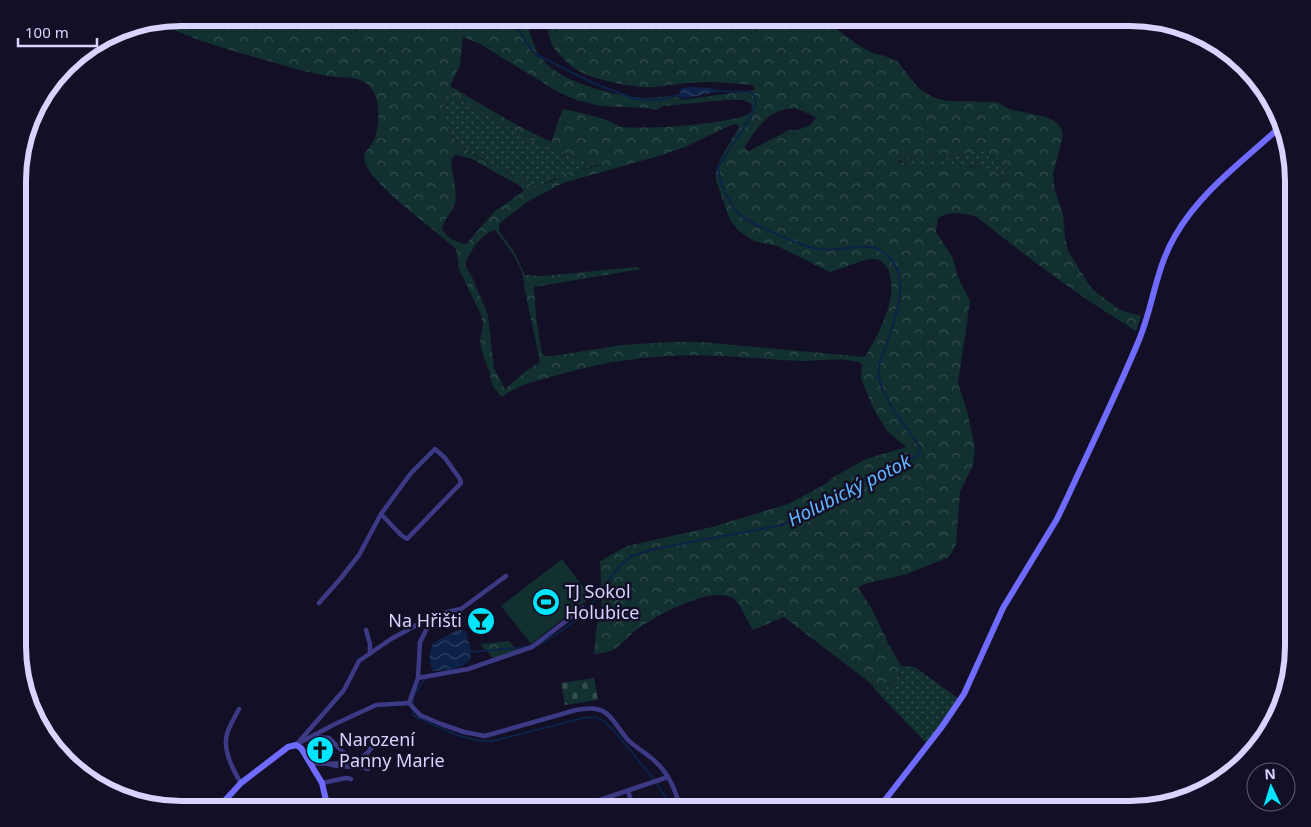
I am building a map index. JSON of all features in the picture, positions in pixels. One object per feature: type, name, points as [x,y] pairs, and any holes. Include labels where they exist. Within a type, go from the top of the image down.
[{"type":"street","points":[[885,800],[942,728],[964,694],[1003,608],[1064,504],[1139,340],[1164,258],[1175,236],[1195,208],[1218,183],[1277,130]]},
{"type":"street","points":[[319,603],[359,555],[381,514],[411,473],[435,448],[445,458],[460,479],[461,483],[407,538],[401,535],[381,514]]},
{"type":"street","points":[[296,745],[344,690],[359,661],[391,639],[424,621],[443,613],[461,609],[506,576]]},
{"type":"street","points":[[418,678],[468,669],[532,647],[583,608]]},
{"type":"street","points":[[408,703],[418,678],[420,642],[432,619]]},
{"type":"street","points":[[366,630],[370,644],[370,654]]},
{"type":"street","points":[[225,801],[241,783],[288,747],[296,745],[376,705],[408,703],[420,715],[464,732],[485,736],[576,710],[594,708],[609,715],[629,741],[652,758],[668,777],[678,800]]},
{"type":"street","points":[[239,709],[228,731],[226,744],[232,766],[241,783]]},
{"type":"street","points":[[309,737],[320,736],[329,738],[344,753],[346,762]]},
{"type":"street","points":[[327,764],[346,762],[366,755],[376,741]]},
{"type":"street","points":[[296,745],[301,748],[322,783],[326,801]]},
{"type":"street","points":[[310,762],[336,767],[368,768]]},
{"type":"street","points":[[599,801],[668,777]]},
{"type":"street","points":[[322,783],[346,778],[351,779]]},
{"type":"street","points":[[628,791],[631,801]]},
{"type":"green space","points":[[833,26],[861,47],[898,62],[919,89],[935,98],[948,101],[997,102],[1009,109],[1046,117],[1056,122],[1061,128],[1063,136],[1053,174],[1055,191],[1063,214],[1068,251],[1092,289],[1120,310],[1141,316],[1136,331],[1055,277],[977,217],[957,213],[947,214],[938,218],[936,232],[953,258],[957,275],[970,301],[958,383],[968,414],[975,449],[973,465],[960,492],[956,545],[949,557],[907,574],[864,584],[858,588],[871,607],[901,666],[895,682],[878,693],[869,682],[784,617],[753,630],[735,600],[726,596],[714,595],[685,603],[644,624],[613,650],[594,654],[596,631],[602,607],[600,561],[627,546],[712,527],[788,504],[826,484],[832,478],[866,459],[906,447],[887,431],[874,410],[861,378],[862,364],[849,360],[802,361],[699,355],[658,357],[597,365],[577,370],[528,383],[502,397],[493,387],[481,349],[480,340],[483,324],[481,315],[459,269],[456,249],[388,192],[367,167],[364,156],[374,140],[378,115],[376,96],[369,86],[353,78],[306,72],[226,49],[169,27],[527,27],[542,59],[562,75],[589,87],[604,91],[645,98],[675,96],[681,100],[755,90],[753,85],[713,82],[647,87],[614,83],[592,77],[574,68],[554,48],[550,40],[549,27]],"holes":[[[463,37],[480,44],[560,93],[577,100],[601,106],[656,110],[663,106],[743,100],[752,104],[752,109],[751,112],[743,116],[728,120],[644,128],[618,126],[612,122],[563,109],[551,142],[513,123],[450,86],[460,65]],[[444,93],[461,100],[521,135],[581,160],[600,165],[559,175],[558,179],[536,187],[482,159],[462,147],[456,141],[449,130],[445,118]],[[794,108],[816,118],[810,125],[798,130],[789,130],[749,151],[746,150],[745,146],[765,120],[785,109]],[[737,124],[739,127],[726,148],[717,168],[716,181],[730,220],[739,231],[754,241],[777,246],[830,272],[870,259],[878,260],[886,266],[891,283],[889,305],[876,338],[865,357],[701,342],[622,345],[553,356],[542,354],[536,317],[534,287],[641,269],[637,267],[543,276],[525,275],[513,250],[499,231],[499,224],[527,202],[563,183],[662,155],[685,147],[731,125]],[[977,151],[989,153],[994,155],[1001,163],[1007,180],[984,166],[924,165],[899,162],[894,158],[940,159]],[[456,155],[472,159],[520,186],[524,191],[495,211],[466,244],[452,239],[442,228],[455,203],[456,197],[452,158]],[[495,230],[518,263],[523,278],[540,362],[505,389],[494,368],[488,315],[465,265],[473,249],[490,232]]]},
{"type":"green space","points":[[444,92],[521,135],[581,160],[600,164],[570,173],[536,187],[482,159],[456,140],[446,124],[443,105]]},
{"type":"green space","points":[[984,151],[998,158],[1002,163],[1007,180],[979,166],[927,166],[894,158],[940,159]]},
{"type":"green space","name":"TJ Sokol Holubice","points":[[562,559],[591,597],[531,644],[501,606]]},
{"type":"green space","points":[[509,641],[517,650],[494,659],[480,644]]},
{"type":"green space","points":[[901,666],[915,667],[959,699],[926,743],[878,693],[895,682]]},
{"type":"green space","points":[[594,678],[598,700],[565,705],[561,683]]},
{"type":"water","points":[[689,87],[710,88],[721,91],[681,99],[680,89]]},
{"type":"water","points":[[459,629],[466,632],[471,651],[470,660],[458,668],[433,671],[430,657],[433,643]]},
{"type":"waterway","name":"Holubický potok","points":[[516,27],[529,47],[537,55],[593,83],[635,99],[660,100],[683,94]]},
{"type":"waterway","name":"Holubický potok","points":[[537,646],[584,614],[620,565],[632,556],[654,549],[782,525],[864,481],[917,456],[920,452],[920,447],[890,404],[879,378],[880,361],[898,308],[900,295],[898,271],[892,260],[882,251],[875,248],[859,247],[826,250],[811,247],[764,229],[739,214],[724,191],[719,166],[751,116],[756,103],[754,95],[749,92],[719,91]]},
{"type":"waterway","name":"Holubický potok","points":[[470,652],[527,647]]},
{"type":"waterway","name":"Holubický potok","points":[[413,705],[415,693],[427,677]]},
{"type":"waterway","name":"Holubický potok","points":[[413,710],[413,715],[442,729],[482,741],[493,741],[583,718],[596,717],[605,722],[616,733],[653,778],[668,800]]},
{"type":"place","name":"TJ Sokol Holubice","points":[[546,602]]},
{"type":"place","name":"Na Hřišti","points":[[481,621]]},
{"type":"place","name":"Narození Panny Marie","points":[[320,750]]}]
